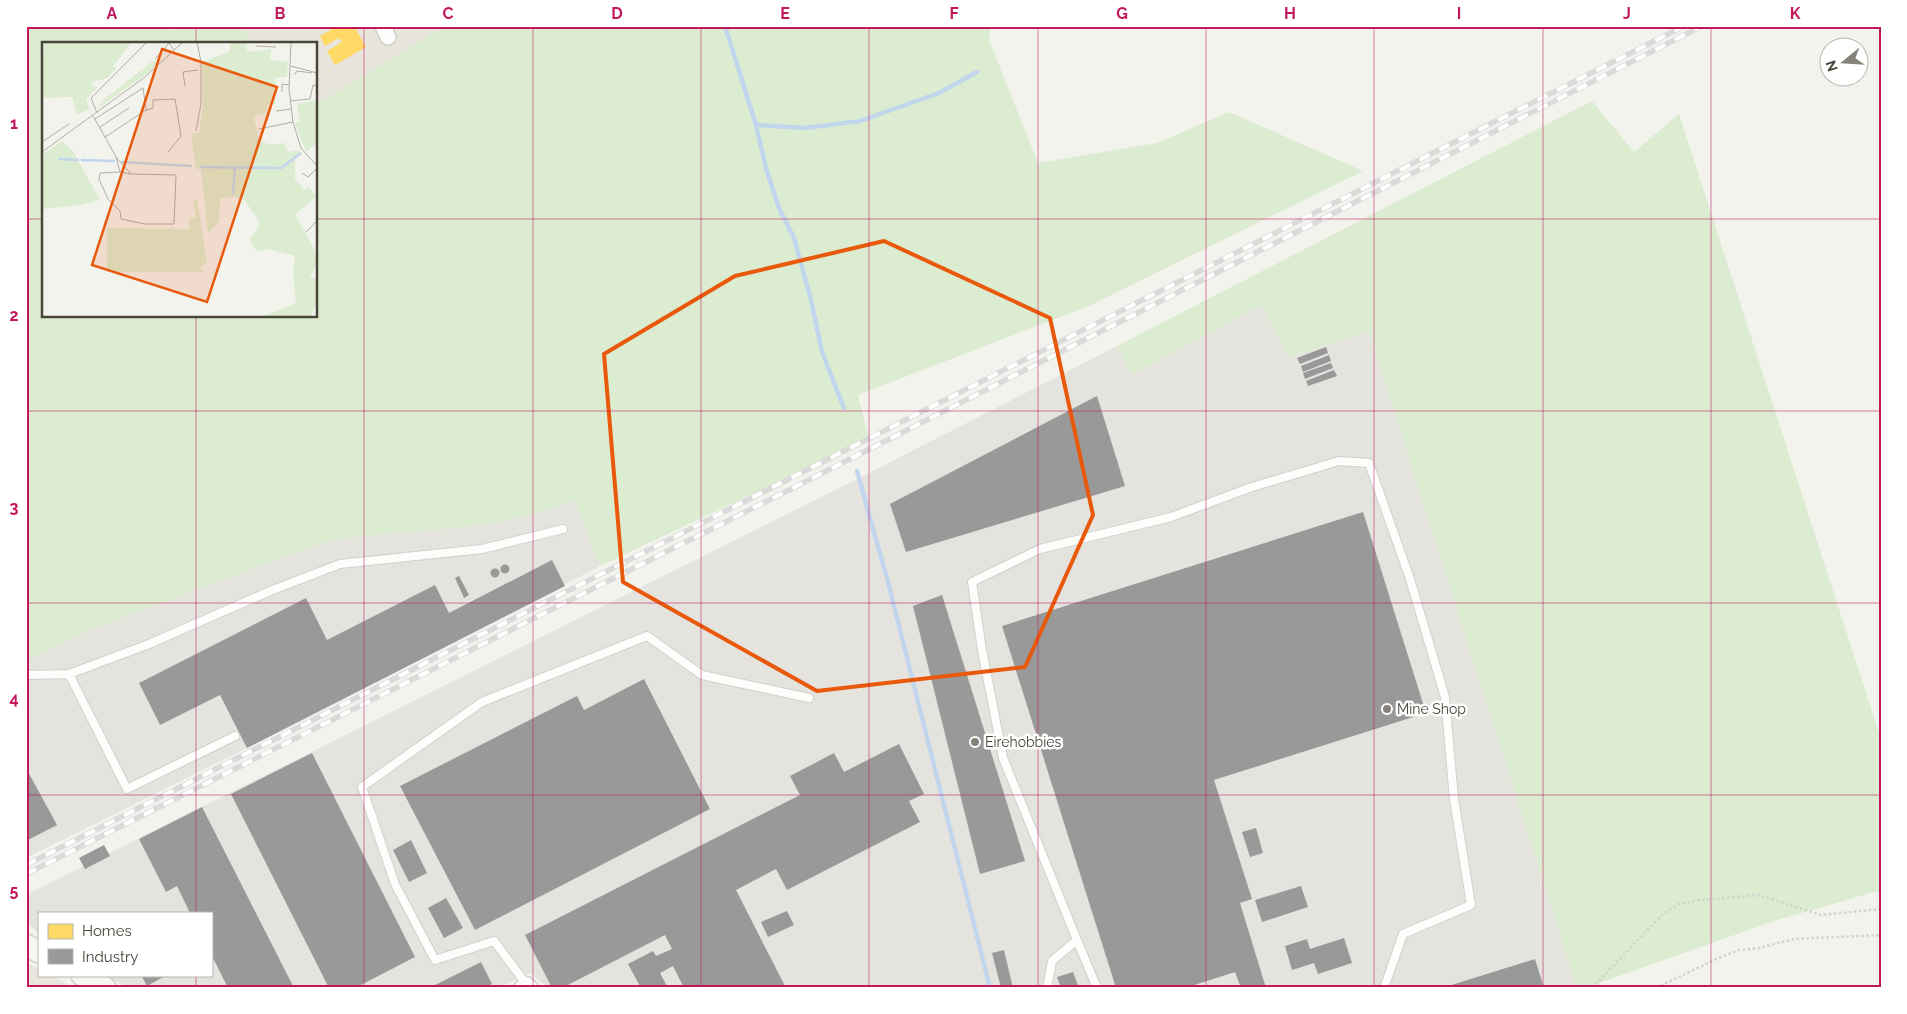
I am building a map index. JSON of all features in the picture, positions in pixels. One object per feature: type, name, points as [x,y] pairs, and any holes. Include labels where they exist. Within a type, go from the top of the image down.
[{"type":"main road","points":[[26,945],[38,951]]},
{"type":"main road","points":[[84,976],[105,988]]},
{"type":"lane","points":[[1097,988],[1003,758],[982,650],[972,582],[1040,549],[1171,517],[1252,487],[1339,460],[1369,463],[1410,579],[1445,697],[1454,799],[1471,905],[1403,934],[1384,988]]},
{"type":"lane","points":[[26,675],[68,674],[149,644],[270,591],[340,564],[482,549],[563,529]]},
{"type":"lane","points":[[527,987],[494,941],[436,960],[395,884],[362,787],[482,702],[646,636],[702,675],[809,698]]},
{"type":"lane","points":[[68,674],[127,790],[235,736]]},
{"type":"lane","points":[[1047,988],[1052,962],[1077,940]]},
{"type":"path","points":[[1592,988],[1662,914],[1679,904],[1701,900],[1759,895],[1821,915],[1881,910]]},
{"type":"path","points":[[1656,988],[1739,950],[1758,948],[1794,938],[1881,935]]},
{"type":"highlighted area","points":[[884,241],[1050,318],[1093,515],[1025,667],[817,691],[623,582],[604,354],[735,276]]},
{"type":"shaded area","points":[[243,26],[445,26],[318,104],[318,42],[251,42]]},
{"type":"shaded area","points":[[1261,304],[1289,357],[1369,332],[1577,988],[548,988],[530,973],[499,988],[129,988],[107,976],[212,976],[212,912],[38,912],[38,932],[26,923],[26,895],[865,475],[1117,346],[1132,375]]},
{"type":"shaded area","points":[[575,501],[600,566],[247,748],[26,858],[26,661],[92,629],[319,544],[345,538],[466,527],[544,511]]},
{"type":"shaded area","points":[[26,963],[38,969],[38,976],[53,976],[75,988],[26,988]]},
{"type":"green space","points":[[26,26],[170,26],[172,30],[186,26],[243,26],[251,42],[42,42],[42,318],[318,318],[318,104],[445,26],[991,26],[989,40],[1038,163],[1157,143],[1229,112],[1363,171],[1091,305],[858,395],[869,439],[600,566],[575,501],[496,523],[345,538],[319,544],[92,629],[26,661]]},
{"type":"green space","points":[[1592,101],[1634,152],[1679,114],[1881,739],[1881,890],[1777,920],[1585,988],[1577,988],[1369,332],[1289,357],[1261,305],[1132,375],[1117,346]]},
{"type":"building: Homes","points":[[333,26],[354,26],[366,47],[335,65],[327,51],[342,42],[339,38],[325,46],[320,36],[334,28]]},
{"type":"building: Industry","points":[[1326,347],[1328,353],[1300,364],[1297,358]]},
{"type":"building: Industry","points":[[1329,355],[1331,361],[1303,372],[1301,366]]},
{"type":"building: Industry","points":[[1331,363],[1333,368],[1305,379],[1303,373]]},
{"type":"building: Industry","points":[[1334,370],[1337,376],[1308,386],[1306,381]]},
{"type":"building: Industry","points":[[1097,396],[1125,486],[906,552],[890,504]]},
{"type":"building: Industry","points":[[1363,512],[1426,713],[1214,780],[1252,899],[1240,903],[1266,988],[1241,988],[1235,972],[1185,988],[1116,988],[1002,626]]},
{"type":"building: Industry","points":[[552,560],[565,586],[247,748],[220,695],[160,725],[139,683],[306,598],[327,640],[435,585],[449,613]]},
{"type":"building: Industry","points":[[505,565],[509,569],[505,573],[501,569]]},
{"type":"building: Industry","points":[[495,569],[499,573],[495,577],[491,573]]},
{"type":"building: Industry","points":[[459,576],[469,595],[464,598],[455,578]]},
{"type":"building: Industry","points":[[942,595],[1025,861],[980,874],[913,606]]},
{"type":"building: Industry","points":[[644,679],[710,809],[475,930],[400,786],[577,696],[584,710]]},
{"type":"building: Industry","points":[[899,744],[924,794],[909,801],[920,822],[787,890],[776,869],[736,890],[786,988],[684,988],[673,966],[660,973],[668,988],[641,988],[628,964],[653,951],[656,956],[672,949],[665,935],[562,988],[552,988],[525,935],[800,795],[790,776],[834,753],[844,772]]},
{"type":"building: Industry","points":[[312,753],[415,957],[355,988],[329,988],[231,794]]},
{"type":"building: Industry","points":[[26,768],[57,825],[26,841]]},
{"type":"building: Industry","points":[[202,807],[294,988],[228,988],[212,956],[212,912],[190,912],[177,886],[166,892],[139,839]]},
{"type":"building: Industry","points":[[1256,828],[1263,853],[1250,857],[1242,832]]},
{"type":"building: Industry","points":[[411,840],[427,873],[409,882],[393,850]]},
{"type":"building: Industry","points":[[104,845],[110,856],[85,869],[79,858]]},
{"type":"building: Industry","points":[[1301,886],[1308,907],[1262,922],[1255,900]]},
{"type":"building: Industry","points":[[446,898],[463,928],[444,938],[428,908]]},
{"type":"building: Industry","points":[[787,911],[794,925],[768,937],[761,922]]},
{"type":"building: Industry","points":[[1344,938],[1352,963],[1318,974],[1314,963],[1292,970],[1285,946],[1307,939],[1310,949]]},
{"type":"building: Industry","points":[[1004,950],[1013,988],[1001,988],[992,953]]},
{"type":"building: Industry","points":[[1535,959],[1544,988],[1445,988],[1445,987]]},
{"type":"building: Industry","points":[[481,962],[492,984],[485,988],[429,988]]},
{"type":"building: Industry","points":[[1073,972],[1079,988],[1061,988],[1057,977]]},
{"type":"building: Industry","points":[[142,976],[165,976],[147,986]]},
{"type":"waterway","points":[[725,26],[756,125],[766,168],[779,208],[794,238],[811,300],[822,352],[844,408]]},
{"type":"waterway","points":[[756,125],[805,128],[860,121],[939,93],[977,72]]},
{"type":"waterway","points":[[857,471],[888,582],[990,988]]},
{"type":"railway","points":[[26,865],[1684,26]]},
{"type":"railway","points":[[26,874],[791,489],[1702,26]]},
{"type":"place","name":"Mine Shop","points":[[1387,709]]},
{"type":"place","name":"Eirehobbies","points":[[975,742]]}]
